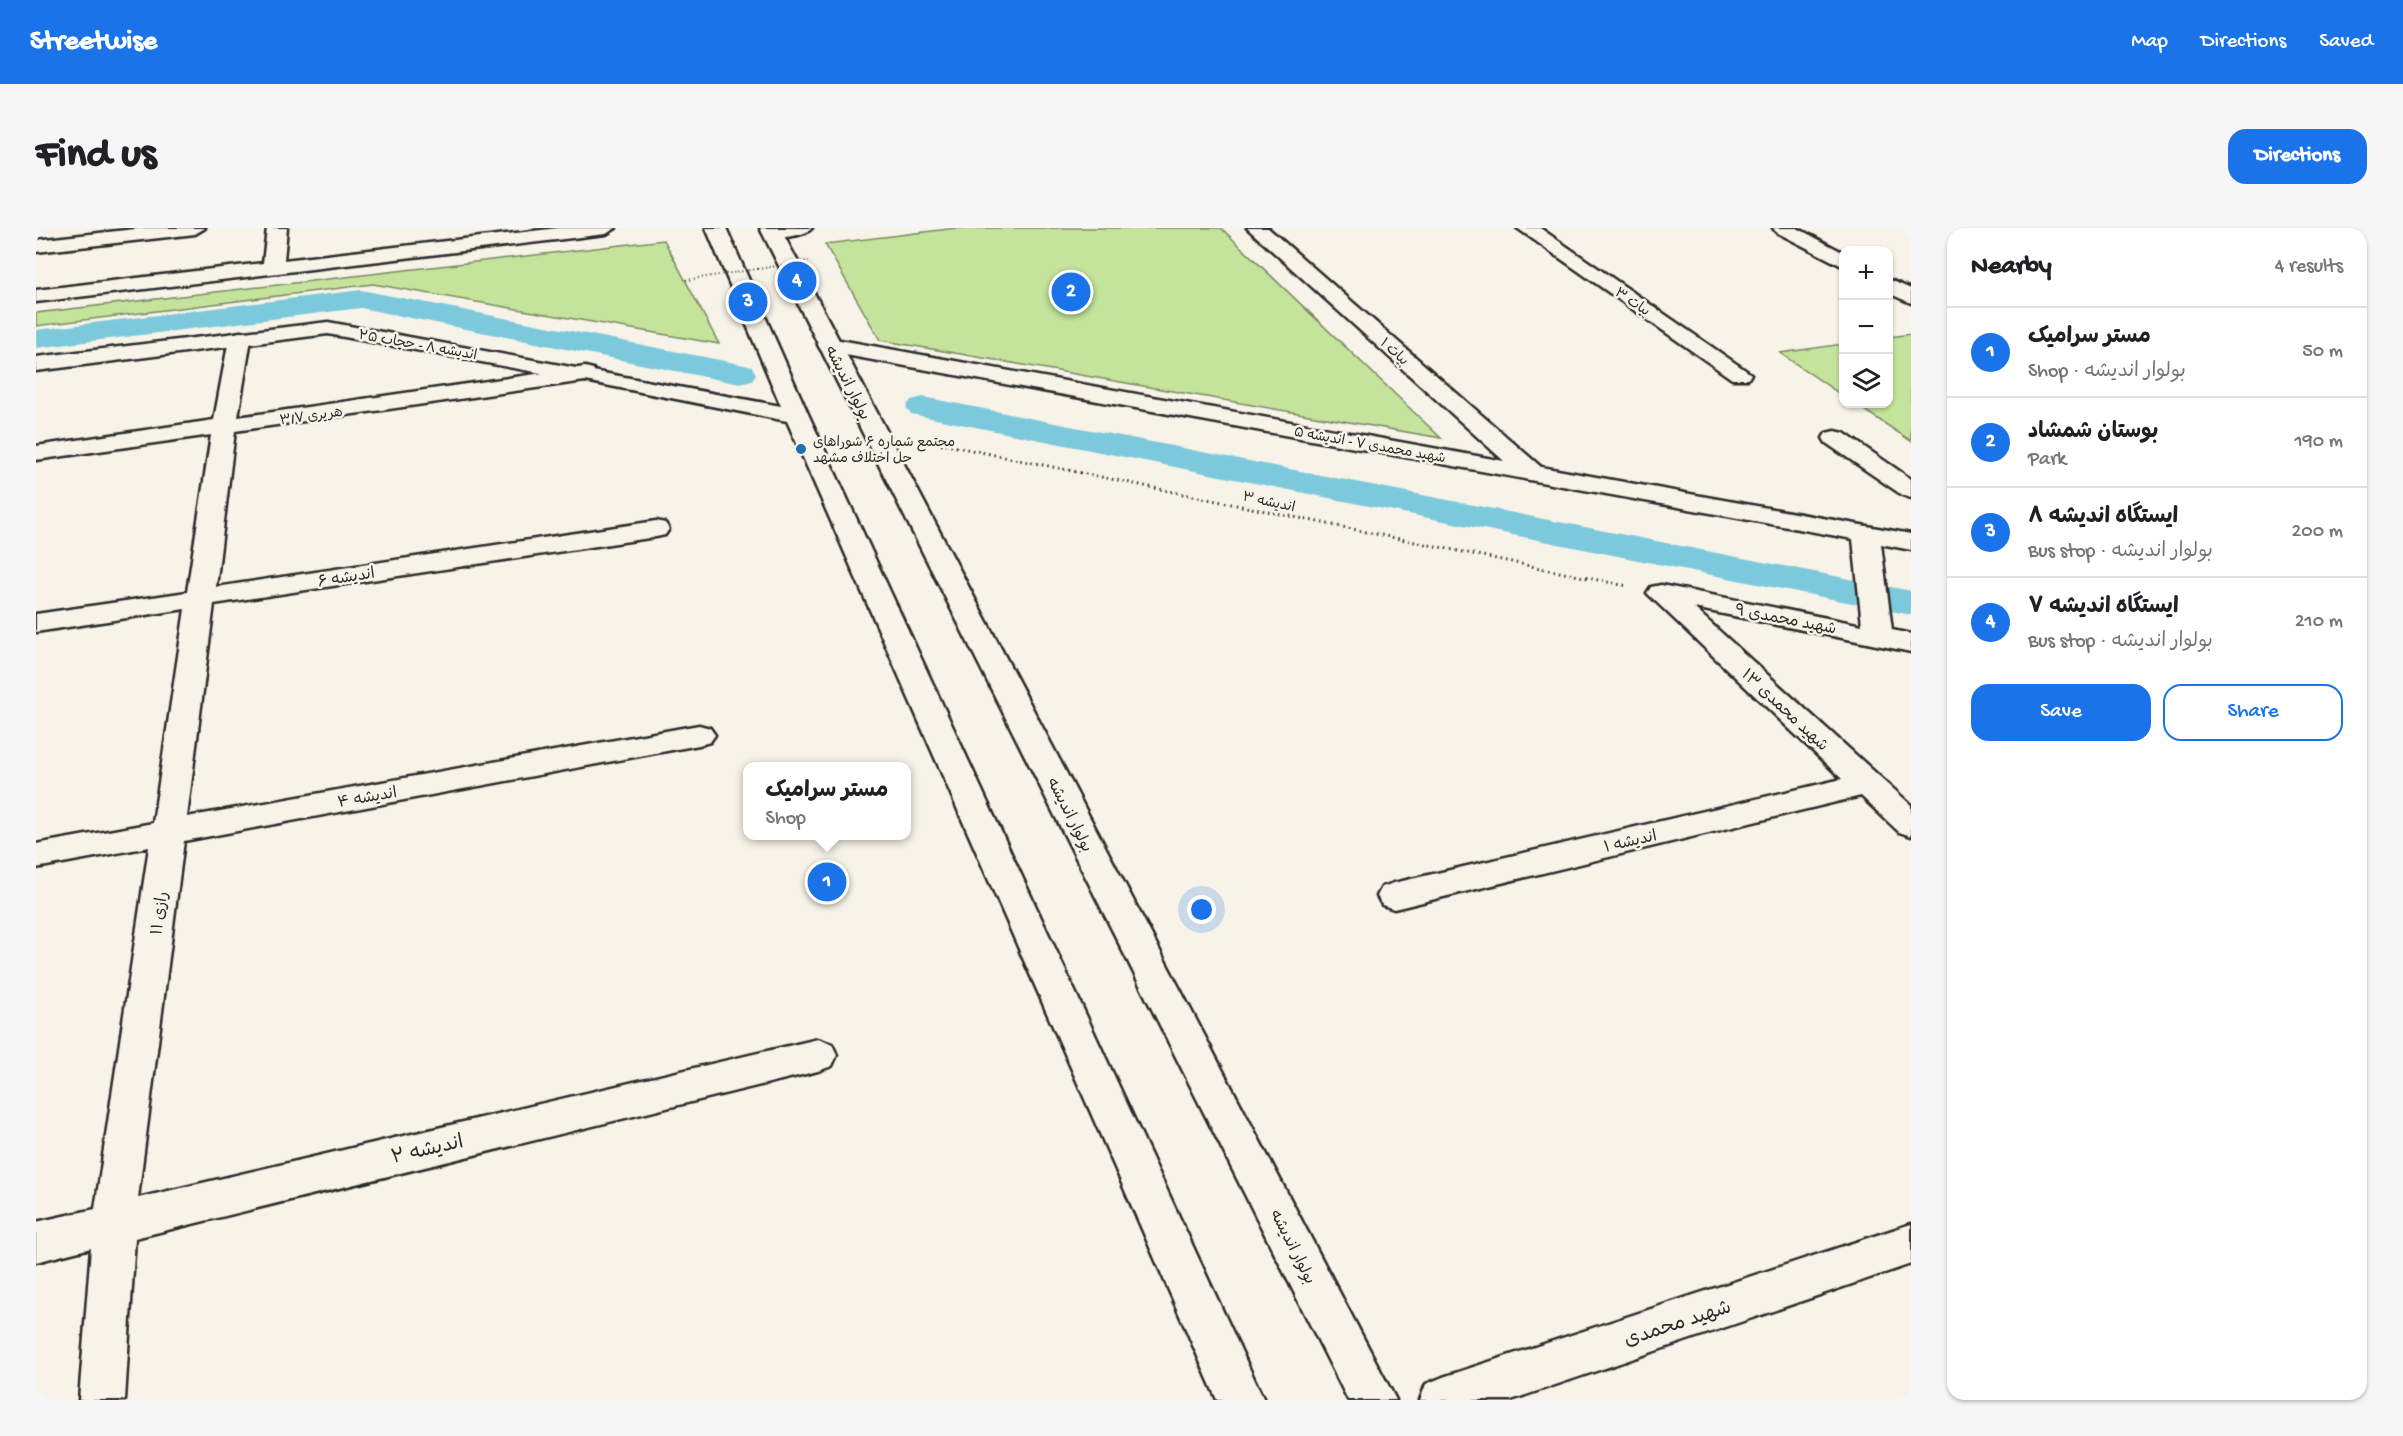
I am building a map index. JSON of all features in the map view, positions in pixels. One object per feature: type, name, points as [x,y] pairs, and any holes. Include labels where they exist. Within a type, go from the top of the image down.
[{"type":"street","points":[[36,246],[195,228]]},
{"type":"street","points":[[273,267],[277,228]]},
{"type":"street","points":[[36,296],[606,228]]},
{"type":"street","points":[[716,228],[797,416],[1240,1400]]},
{"type":"street","name":"بیات ۱","points":[[1257,228],[1533,473]]},
{"type":"street","name":"بیات ۳","points":[[1527,228],[1740,374]]},
{"type":"street","points":[[1783,228],[1839,258]]},
{"type":"street","name":"بولوار اندیشه","points":[[782,229],[830,345],[1373,1400]]},
{"type":"street","points":[[1893,288],[1911,297]]},
{"type":"street","name":"اندیشه ۸ - حجاب ۲۵","points":[[36,364],[328,328],[585,374],[797,416]]},
{"type":"street","name":"رازی ۱۱","points":[[102,1400],[114,1223],[224,428],[240,339]]},
{"type":"street","name":"شهید محمدی ۷ - اندیشه ۵","points":[[830,345],[1911,542]]},
{"type":"street","name":"هریری ۳/۷","points":[[36,453],[224,428],[585,374]]},
{"type":"street","points":[[1835,438],[1911,490]]},
{"type":"street","name":"اندیشه ۶","points":[[36,623],[656,529]]},
{"type":"street","points":[[1866,534],[1878,636]]},
{"type":"street","name":"شهید محمدی ۹","points":[[1661,593],[1911,643]]},
{"type":"street","name":"شهید محمدی ۱۳","points":[[1661,593],[1911,824]]},
{"type":"street","name":"اندیشه ۴","points":[[36,856],[699,735]]},
{"type":"street","name":"اندیشه ۱","points":[[1394,896],[1867,784]]},
{"type":"street","name":"اندیشه ۲","points":[[36,1242],[818,1055]]},
{"type":"street","name":"شهید محمدی","points":[[1443,1400],[1911,1244]]},
{"type":"path","points":[[686,280],[809,261]]},
{"type":"path","name":"اندیشه ۳","points":[[873,429],[1661,593]]},
{"type":"green space","points":[[957,228],[1221,228],[1441,438],[880,340],[825,244]]},
{"type":"green space","points":[[664,240],[719,344],[373,284],[36,326],[36,313]]},
{"type":"green space","points":[[1911,334],[1911,441],[1861,408],[1893,408],[1893,336]]},
{"type":"green space","points":[[1839,345],[1839,393],[1780,353]]},
{"type":"waterway","points":[[36,339],[361,299],[740,374]]},
{"type":"waterway","points":[[923,407],[1911,603]]},
{"type":"place","name":"ایستگاه اندیشه ۷","points":[[797,281]]},
{"type":"place","name":"بوستان شمشاد","points":[[1071,292]]},
{"type":"place","name":"ایستگاه اندیشه ۸","points":[[748,302]]},
{"type":"place","name":"مجتمع شماره ۶ شوراهای حل اختلاف مشهد","points":[[801,449]]},
{"type":"place","name":"مستر سرامیک","points":[[827,882]]}]
